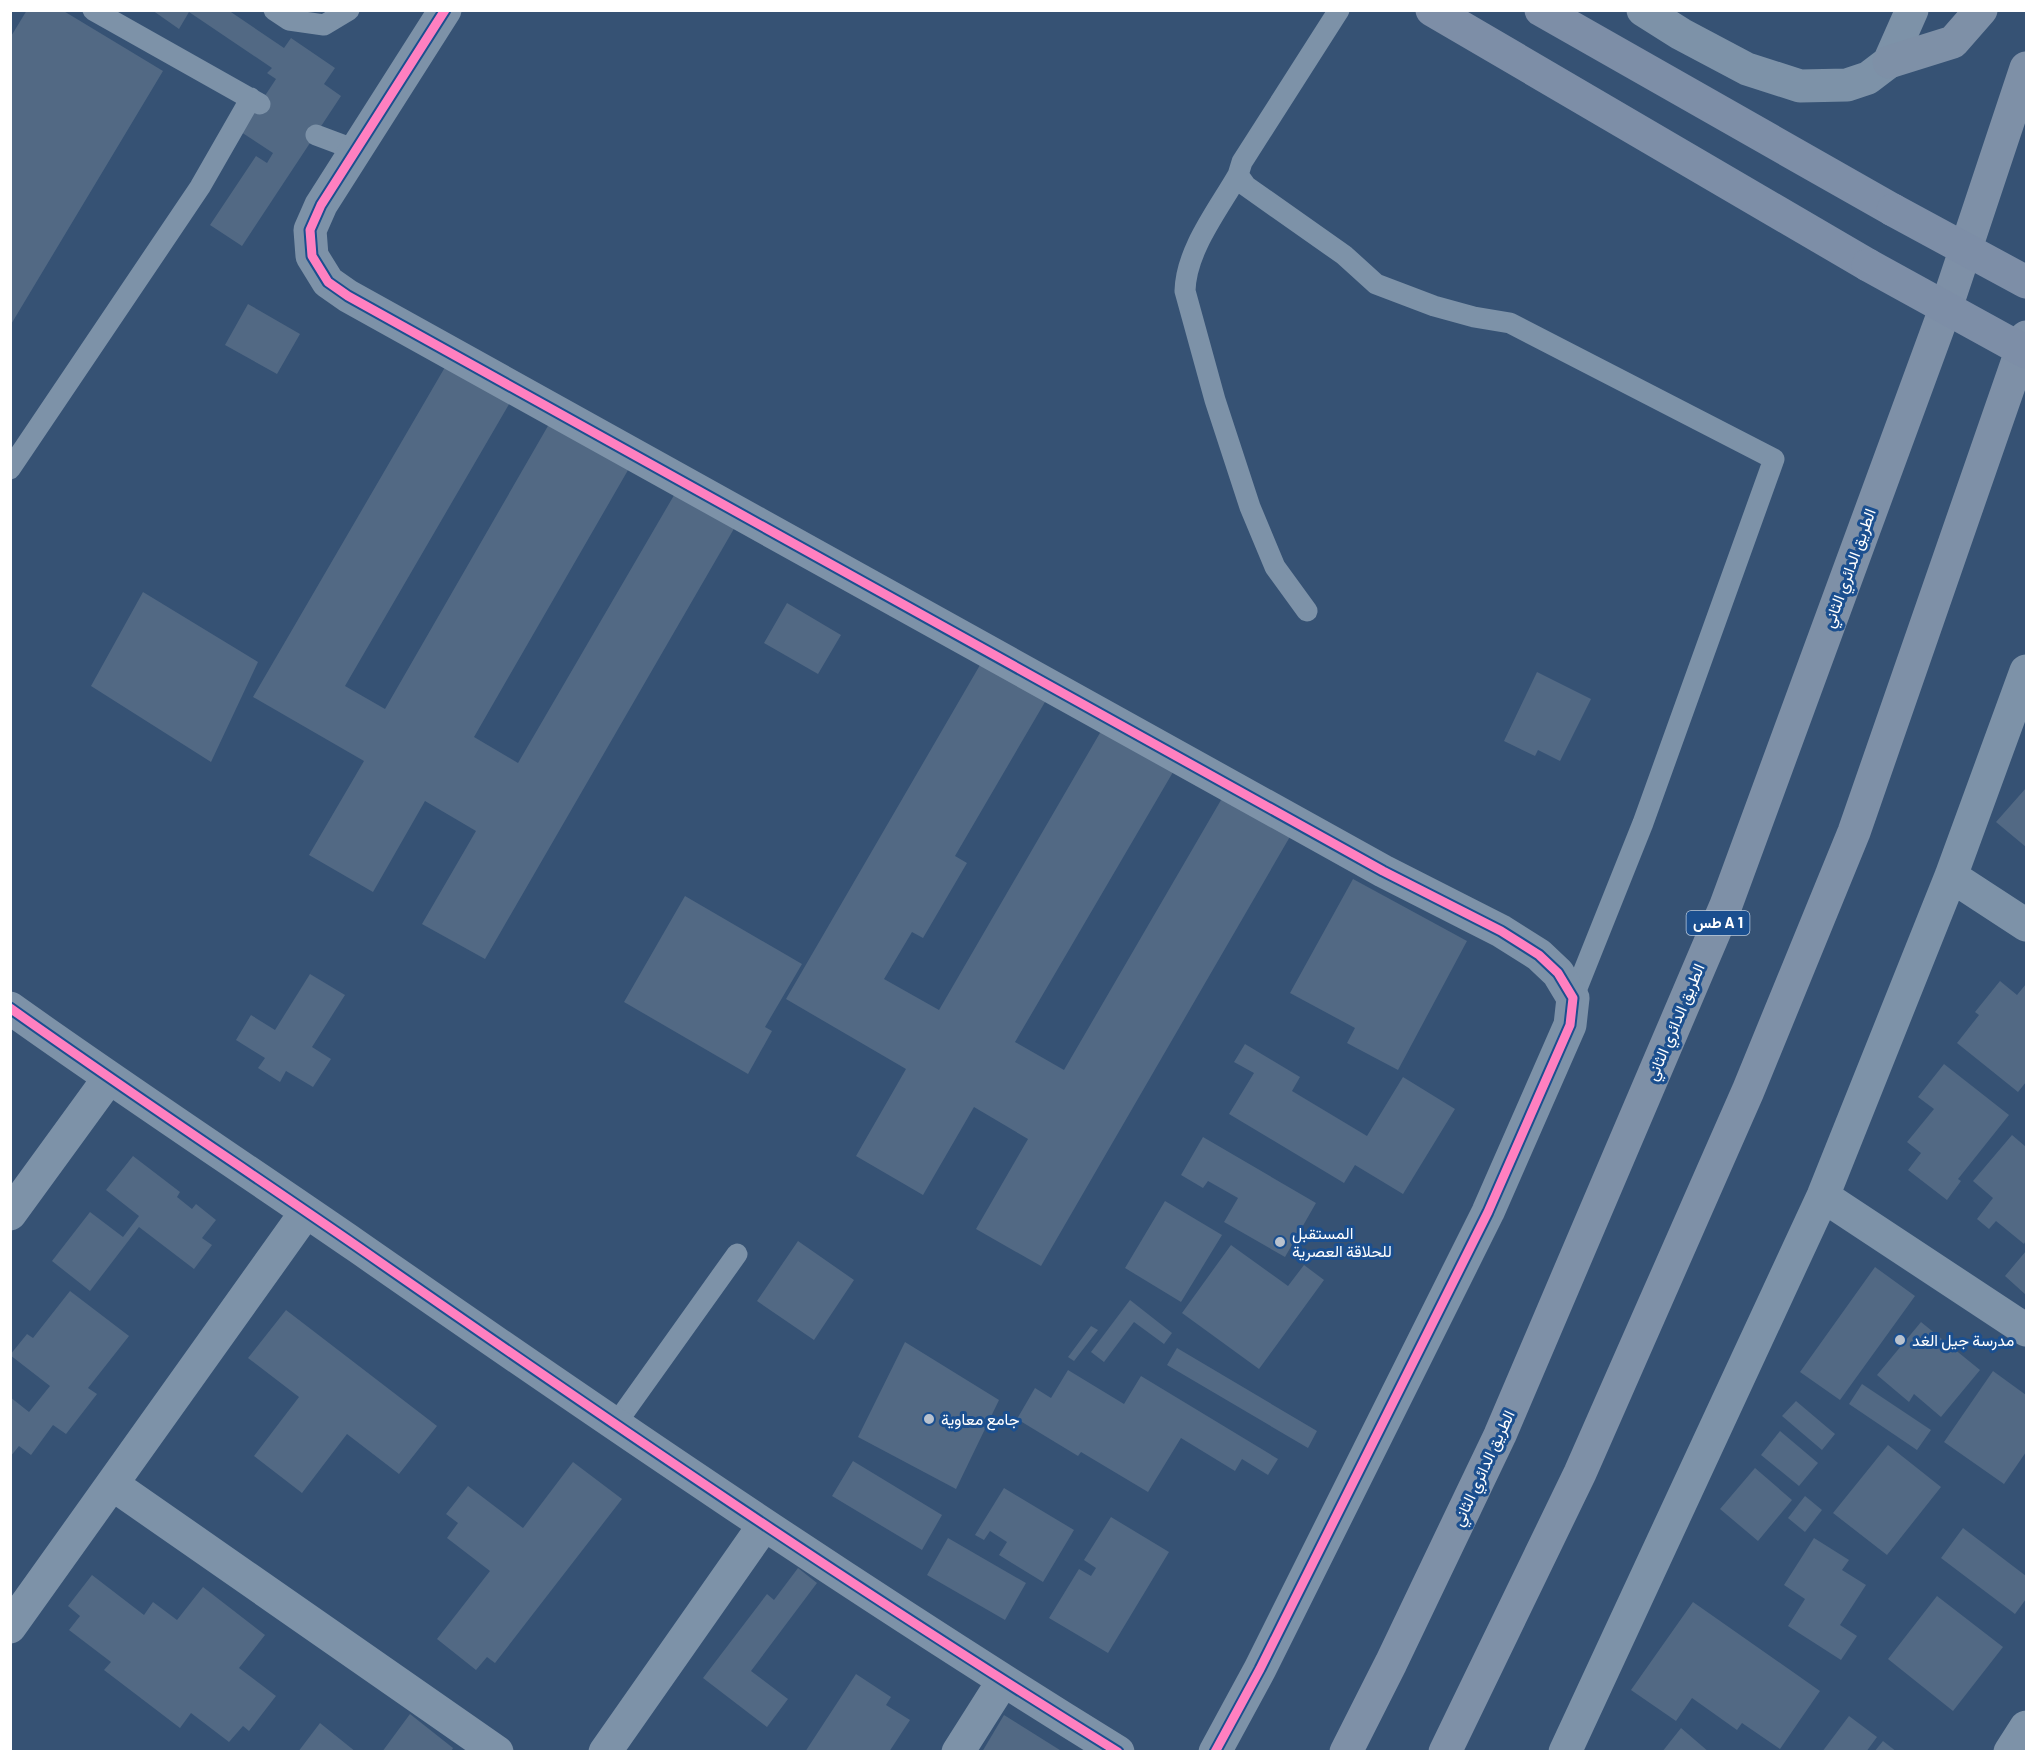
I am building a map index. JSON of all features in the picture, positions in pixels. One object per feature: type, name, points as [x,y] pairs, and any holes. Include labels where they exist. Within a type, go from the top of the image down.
[{"type":"highway","points":[[1889,62],[1953,42],[1982,10]]},
{"type":"highway","name":"الطريق الدائري الثاني","points":[[1346,1752],[1500,1435],[1726,905],[1951,293],[2026,68]]},
{"type":"highway","points":[[1445,1752],[1580,1473],[1748,1091],[1854,832],[2026,338]]},
{"type":"main road","points":[[1432,10],[1868,265],[2026,352]]},
{"type":"main road","points":[[1541,10],[1893,210],[2026,282]]},
{"type":"street","points":[[445,10],[321,204],[310,230],[312,256],[328,282],[348,296],[1383,871],[1501,931],[1539,955],[1558,974],[1573,998],[1570,1026],[1488,1212],[1260,1669],[1215,1752]]},
{"type":"street","points":[[1643,10],[1681,34],[1747,69],[1800,86],[1846,85],[1868,78],[1889,62],[1912,10]]},
{"type":"street","points":[[1565,1752],[1823,1196],[1951,876],[2026,671]]},
{"type":"street","points":[[1951,876],[2026,925]]},
{"type":"street","points":[[10,1008],[615,1425],[1003,1681],[1118,1752]]},
{"type":"street","points":[[10,1214],[109,1078]]},
{"type":"street","points":[[1823,1196],[2026,1330]]},
{"type":"street","points":[[10,1627],[306,1212]]},
{"type":"street","points":[[112,1484],[497,1752]]},
{"type":"street","points":[[605,1752],[764,1525]]},
{"type":"street","points":[[958,1752],[1003,1681]]},
{"type":"street","points":[[2010,1752],[2026,1727]]},
{"type":"lane","points":[[10,469],[256,101],[93,10]]},
{"type":"lane","points":[[274,10],[289,20],[324,25],[349,10]]},
{"type":"lane","points":[[1307,610],[1275,567],[1250,507],[1215,400],[1185,291],[1186,274],[1191,256],[1238,175],[1242,162],[1339,10]]},
{"type":"lane","points":[[316,135],[356,150]]},
{"type":"lane","points":[[1238,175],[1246,186],[1344,255],[1376,284],[1434,306],[1474,317],[1510,323],[1774,459],[1643,824],[1573,998]]},
{"type":"lane","points":[[615,1425],[737,1254]]},
{"type":"building","points":[[27,10],[62,10],[163,71],[10,326],[10,38]]},
{"type":"building","points":[[152,10],[228,10],[284,48],[291,38],[335,68],[324,84],[341,96],[242,246],[210,225],[256,156],[267,163],[273,153],[241,132],[276,79],[267,73],[272,68],[189,12],[179,29]]},
{"type":"building","points":[[248,304],[300,334],[277,374],[225,345]]},
{"type":"building","points":[[448,362],[512,399],[345,686],[385,709],[556,412],[635,458],[474,737],[518,763],[680,485],[739,520],[485,959],[422,924],[476,831],[425,801],[373,892],[309,855],[364,761],[253,697]]},
{"type":"building","points":[[143,592],[258,662],[211,762],[91,686]]},
{"type":"building","points":[[787,603],[841,635],[818,674],[764,643]]},
{"type":"building","points":[[987,653],[1052,690],[955,856],[967,863],[923,938],[912,932],[884,979],[939,1010],[1104,726],[1176,767],[1015,1042],[1064,1070],[1228,788],[1295,828],[1041,1266],[976,1229],[1028,1139],[974,1107],[923,1195],[856,1156],[906,1069],[786,999]]},
{"type":"building","points":[[1537,672],[1591,699],[1560,761],[1538,750],[1535,756],[1504,741]]},
{"type":"building","points":[[2026,788],[2026,847],[1996,822]]},
{"type":"building","points":[[1353,879],[1467,941],[1398,1070],[1347,1043],[1355,1028],[1290,993]]},
{"type":"building","points":[[685,896],[802,964],[765,1027],[772,1031],[748,1074],[624,1002]]},
{"type":"building","points":[[310,974],[345,995],[312,1047],[331,1059],[313,1087],[286,1071],[280,1082],[258,1068],[265,1058],[236,1040],[251,1015],[275,1030]]},
{"type":"building","points":[[2000,981],[2017,995],[2026,984],[2026,1082],[2018,1092],[1957,1043],[1979,1015],[1975,1012]]},
{"type":"building","points":[[1245,1044],[1300,1077],[1292,1091],[1367,1136],[1403,1077],[1455,1109],[1403,1194],[1355,1165],[1344,1183],[1229,1114],[1254,1073],[1234,1062]]},
{"type":"building","points":[[1944,1064],[2009,1115],[1958,1179],[1961,1181],[1947,1200],[1908,1170],[1921,1153],[1907,1142],[1934,1109],[1918,1097]]},
{"type":"building","points":[[2012,1135],[2026,1147],[2026,1240],[2024,1244],[1996,1221],[1989,1229],[1977,1219],[1993,1198],[1973,1181]]},
{"type":"building","points":[[1203,1137],[1316,1203],[1285,1257],[1224,1222],[1238,1198],[1208,1181],[1203,1188],[1181,1175]]},
{"type":"building","points":[[133,1156],[180,1192],[177,1197],[192,1209],[196,1204],[216,1220],[202,1238],[212,1245],[194,1269],[139,1227],[90,1291],[52,1261],[90,1212],[123,1237],[139,1216],[106,1190]]},
{"type":"building","points":[[1165,1201],[1222,1235],[1181,1302],[1125,1268]]},
{"type":"building","points":[[798,1241],[854,1280],[814,1340],[757,1301]]},
{"type":"building","points":[[1231,1245],[1288,1286],[1304,1265],[1324,1280],[1259,1369],[1182,1313]]},
{"type":"building","points":[[2026,1251],[2026,1295],[2005,1276]]},
{"type":"building","points":[[1875,1267],[1915,1296],[1840,1400],[1800,1372]]},
{"type":"building","points":[[70,1291],[129,1336],[88,1388],[97,1394],[66,1434],[53,1425],[31,1455],[19,1446],[10,1457],[10,1397],[29,1412],[50,1386],[10,1355],[27,1334],[33,1338]]},
{"type":"building","points":[[1130,1300],[1172,1333],[1164,1344],[1134,1322],[1104,1362],[1091,1352]]},
{"type":"building","points":[[286,1310],[437,1426],[399,1474],[347,1434],[302,1493],[254,1456],[299,1397],[248,1358]]},
{"type":"building","points":[[1921,1322],[1980,1370],[1941,1417],[1914,1394],[1909,1402],[1877,1375]]},
{"type":"building","points":[[1091,1326],[1098,1330],[1074,1361],[1068,1357]]},
{"type":"building","name":"جامع معاوية","points":[[905,1342],[999,1400],[956,1489],[858,1437]]},
{"type":"building","points":[[1177,1348],[1317,1431],[1308,1448],[1167,1365]]},
{"type":"building","points":[[1068,1370],[1124,1404],[1141,1376],[1278,1459],[1268,1475],[1242,1459],[1235,1471],[1181,1438],[1148,1492],[1081,1452],[1078,1456],[1017,1419],[1035,1388],[1051,1398]]},
{"type":"building","points":[[1993,1371],[2026,1395],[2026,1452],[2004,1484],[1944,1442]]},
{"type":"building","points":[[1862,1384],[1931,1430],[1917,1450],[1849,1404]]},
{"type":"building","points":[[1796,1401],[1835,1434],[1822,1450],[1782,1416]]},
{"type":"building","points":[[1780,1431],[1818,1463],[1799,1486],[1761,1455]]},
{"type":"building","points":[[1888,1445],[1941,1487],[1887,1555],[1833,1513]]},
{"type":"building","points":[[853,1461],[942,1515],[922,1550],[832,1496]]},
{"type":"building","points":[[573,1462],[622,1499],[495,1663],[487,1657],[476,1670],[437,1639],[490,1571],[447,1538],[458,1523],[446,1514],[468,1486],[523,1528]]},
{"type":"building","points":[[1755,1468],[1792,1500],[1758,1541],[1720,1509]]},
{"type":"building","points":[[1004,1488],[1074,1530],[1043,1582],[999,1555],[1007,1542],[990,1531],[984,1540],[975,1535]]},
{"type":"building","points":[[1805,1496],[1822,1510],[1805,1532],[1788,1518]]},
{"type":"building","points":[[1111,1517],[1169,1552],[1108,1653],[1049,1618],[1079,1569],[1091,1576],[1096,1568],[1084,1560]]},
{"type":"building","points":[[1963,1528],[2026,1576],[2026,1599],[2015,1614],[1941,1558]]},
{"type":"building","points":[[948,1538],[1026,1583],[1005,1620],[927,1575]]},
{"type":"building","points":[[1814,1538],[1849,1560],[1842,1570],[1866,1585],[1840,1625],[1857,1636],[1841,1660],[1788,1626],[1805,1599],[1784,1585]]},
{"type":"building","points":[[798,1568],[817,1583],[751,1671],[788,1699],[767,1727],[703,1678],[767,1594],[774,1600]]},
{"type":"building","points":[[92,1575],[144,1615],[153,1602],[177,1620],[203,1587],[265,1635],[239,1668],[276,1696],[249,1731],[243,1726],[229,1742],[191,1713],[180,1728],[104,1670],[111,1662],[69,1630],[80,1616],[68,1606]]},
{"type":"building","points":[[1937,1596],[2003,1647],[1953,1711],[1888,1659]]},
{"type":"building","points":[[1693,1602],[1820,1691],[1780,1749],[1742,1723],[1737,1730],[1692,1698],[1676,1721],[1631,1690]]},
{"type":"building","points":[[856,1674],[891,1697],[886,1705],[910,1720],[889,1752],[805,1752]]},
{"type":"building","points":[[410,1714],[453,1748],[451,1752],[382,1752]]},
{"type":"building","points":[[1004,1715],[1063,1752],[982,1752]]},
{"type":"building","points":[[1849,1716],[1877,1737],[1866,1752],[1822,1752]]},
{"type":"building","points":[[320,1723],[356,1752],[298,1752]]},
{"type":"building","points":[[1681,1728],[1709,1752],[1662,1752]]},
{"type":"building","points":[[1883,1741],[1897,1752],[1874,1752]]},
{"type":"cycle path","points":[[445,10],[321,205],[310,230],[312,256],[328,282],[348,296],[1383,871],[1501,931],[1539,955],[1558,973],[1573,998],[1570,1025],[1488,1212],[1260,1669],[1215,1752]]},
{"type":"cycle path","points":[[10,1008],[735,1505],[1021,1692],[1118,1752]]},
{"type":"place","name":"المستقبل للحلاقة العصرية","points":[[1280,1242]]},
{"type":"place","name":"مدرسة جيل الغد","points":[[1900,1340]]},
{"type":"place","name":"جامع معاوية","points":[[929,1419]]}]
